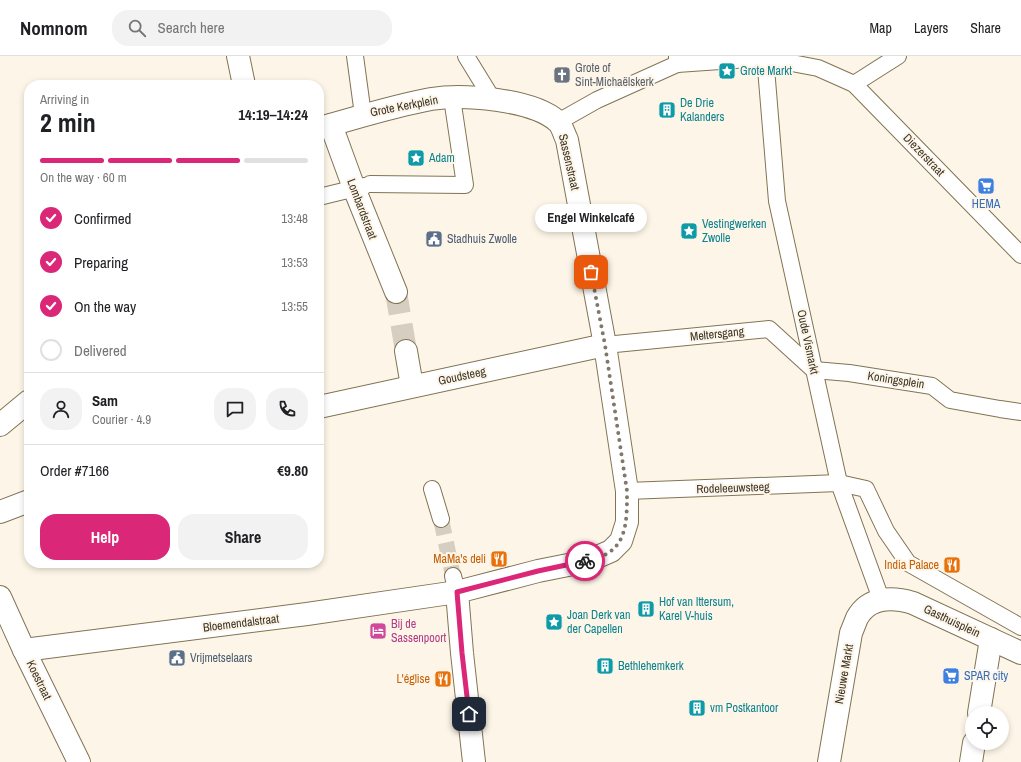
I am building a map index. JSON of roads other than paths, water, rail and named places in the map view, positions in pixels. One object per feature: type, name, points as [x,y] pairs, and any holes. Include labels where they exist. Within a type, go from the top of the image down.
[{"type":"street","points":[[238,56],[243,80]]},
{"type":"street","name":"Grote Kerkplein","points":[[354,56],[363,115]]},
{"type":"street","points":[[466,56],[493,100]]},
{"type":"street","points":[[805,56],[818,62]]},
{"type":"street","points":[[854,84],[898,56]]},
{"type":"street","points":[[558,122],[597,100],[677,60],[765,57],[818,62]]},
{"type":"street","name":"Oude Vismarkt","points":[[765,57],[777,201],[839,483],[882,599]]},
{"type":"street","name":"Diezerstraat","points":[[818,62],[854,84],[1021,255]]},
{"type":"street","points":[[324,196],[363,186],[465,185],[452,98]]},
{"type":"street","name":"Grote Kerkplein","points":[[325,127],[363,115],[432,99],[452,98],[493,100],[522,104],[541,111],[558,122]]},
{"type":"street","name":"Sassenstraat","points":[[558,122],[566,140],[605,345],[627,491],[627,522],[621,541],[617,546],[611,551],[588,561],[563,566]]},
{"type":"street","name":"Lombardstraat","points":[[325,127],[363,186],[396,292]]},
{"type":"street","name":"Meltersgang","points":[[605,345],[769,329],[814,370]]},
{"type":"street","name":"Goudsteeg","points":[[324,406],[605,345]]},
{"type":"street","points":[[406,351],[412,386]]},
{"type":"street","name":"Koningsplein","points":[[814,370],[849,373],[932,386],[950,400],[1000,410],[1021,412]]},
{"type":"street","points":[[0,425],[24,405]]},
{"type":"street","name":"Rodeleeuwsteeg","points":[[627,491],[839,483],[866,489],[886,531],[908,564],[1021,627]]},
{"type":"street","points":[[432,489],[441,519]]},
{"type":"street","points":[[0,512],[24,503]]},
{"type":"street","name":"Bloemendalstraat","points":[[24,650],[307,614],[455,584],[563,566]]},
{"type":"street","points":[[455,584],[474,762]]},
{"type":"street","name":"Koestraat","points":[[0,597],[78,762]]},
{"type":"street","name":"Gasthuisplein","points":[[882,599],[901,599],[913,603],[1021,653]]},
{"type":"street","name":"Nieuwe Markt","points":[[829,762],[851,633],[858,617],[863,611],[868,606],[882,599]]},
{"type":"street","points":[[980,706],[991,639]]},
{"type":"street","points":[[971,762],[973,750]]},
{"type":"tunnel","points":[[396,292],[406,351]]},
{"type":"tunnel","points":[[441,519],[453,576]]},
{"type":"place","name":"Grote Markt","points":[[727,71]]},
{"type":"place","name":"Grote of Sint-Michaëlskerk","points":[[562,75]]},
{"type":"place","name":"De Drie Kalanders","points":[[667,110]]},
{"type":"place","name":"Adam","points":[[416,158]]},
{"type":"place","name":"HEMA","points":[[986,186]]},
{"type":"place","name":"Vestingwerken Zwolle","points":[[689,231]]},
{"type":"place","name":"Stadhuis Zwolle","points":[[434,239]]},
{"type":"place","name":"Engel Winkelcafé","points":[[591,272]]},
{"type":"place","name":"MaMa's deli","points":[[499,559]]},
{"type":"place","name":"India Palace","points":[[952,565]]},
{"type":"place","name":"Hof van Ittersum, Karel V-huis","points":[[646,609]]},
{"type":"place","name":"Joan Derk van der Capellen","points":[[554,622]]},
{"type":"place","name":"Bij de Sassenpoort","points":[[378,631]]},
{"type":"place","name":"Vrijmetselaars","points":[[177,658]]},
{"type":"place","name":"Bethlehemkerk","points":[[605,666]]},
{"type":"place","name":"SPAR city","points":[[951,676]]},
{"type":"place","name":"L'église","points":[[443,679]]},
{"type":"place","name":"vm Postkantoor","points":[[697,708]]}]
